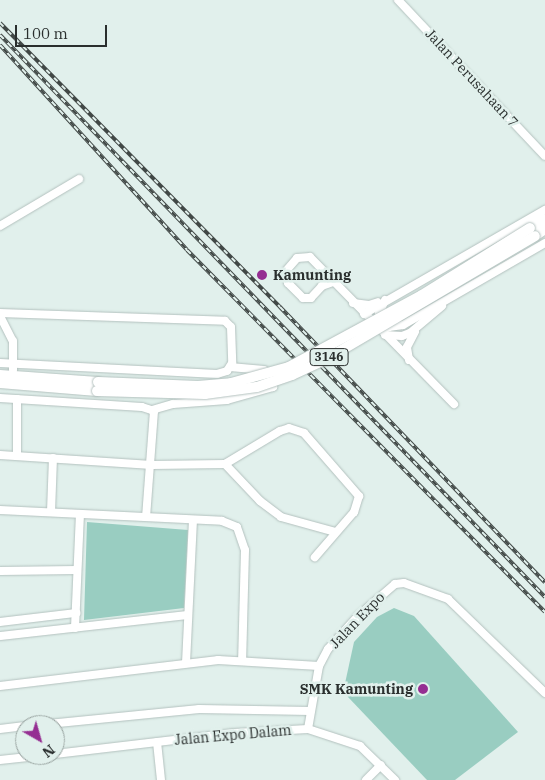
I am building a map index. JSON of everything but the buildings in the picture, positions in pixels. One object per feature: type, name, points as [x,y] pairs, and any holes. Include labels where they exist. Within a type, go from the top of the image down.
[{"type":"main road","name":"3146","points":[[533,232],[545,219]]},
{"type":"main road","name":"3146","points":[[0,383],[97,387],[198,386],[231,383],[289,367],[533,232],[545,229]]},
{"type":"main road","name":"3146","points":[[8,372],[97,387]]},
{"type":"street","name":"Jalan Perusahaan 7","points":[[398,0],[545,156]]},
{"type":"street","points":[[0,226],[79,179]]},
{"type":"street","points":[[364,314],[385,300],[432,277],[545,210]]},
{"type":"street","points":[[385,300],[379,314],[383,323],[395,328],[543,248]]},
{"type":"street","points":[[333,282],[322,286],[311,298],[303,298],[288,282],[285,272],[297,258],[306,255],[333,282],[354,303],[383,334],[454,404]]},
{"type":"street","points":[[409,360],[409,340],[418,328],[455,294]]},
{"type":"street","points":[[354,303],[369,305],[385,300]]},
{"type":"street","points":[[8,372],[13,341],[0,314],[225,321],[231,327],[230,367]]},
{"type":"street","points":[[383,334],[402,336],[418,328]]},
{"type":"street","points":[[0,364],[8,372],[217,374],[230,367],[264,370],[274,387],[227,400],[173,404],[152,410],[142,407],[0,398]]},
{"type":"street","points":[[17,399],[17,456]]},
{"type":"street","points":[[146,518],[155,415],[152,410]]},
{"type":"street","points":[[0,455],[152,465],[225,464],[280,431],[289,428],[304,433],[358,496],[354,512],[334,532],[315,557]]},
{"type":"street","points":[[51,512],[53,458]]},
{"type":"street","points":[[225,464],[260,501],[281,517],[334,532]]},
{"type":"street","points":[[0,510],[230,523],[241,532],[245,541],[242,661]]},
{"type":"street","points":[[75,628],[80,514]]},
{"type":"street","points":[[186,663],[193,520]]},
{"type":"street","points":[[0,571],[77,570]]},
{"type":"street","name":"Jalan Expo","points":[[308,729],[320,666],[328,649],[386,589],[404,583],[448,599],[545,693]]},
{"type":"street","points":[[0,622],[76,613]]},
{"type":"street","points":[[0,636],[188,615]]},
{"type":"street","points":[[0,686],[186,663],[242,661],[320,666]]},
{"type":"street","points":[[65,722],[199,709],[310,711]]},
{"type":"street","points":[[0,729],[15,727]]},
{"type":"street","name":"Jalan Expo Dalam","points":[[65,753],[157,742],[308,729],[349,740],[381,765],[395,780]]},
{"type":"street","points":[[157,742],[161,780]]},
{"type":"street","points":[[0,760],[15,758]]},
{"type":"street","points":[[366,780],[381,765]]},
{"type":"green space","points":[[87,522],[188,530],[184,608],[84,620]]},
{"type":"green space","points":[[394,608],[414,616],[518,732],[455,780],[427,780],[348,697],[344,688],[354,642],[377,617]]},
{"type":"railway","points":[[0,23],[280,307],[545,582]]},
{"type":"railway","points":[[0,35],[545,597]]},
{"type":"railway","points":[[0,45],[187,250],[545,612]]},
{"type":"place","name":"Kamunting","points":[[262,275]]},
{"type":"place","name":"SMK Kamunting","points":[[423,689]]}]
